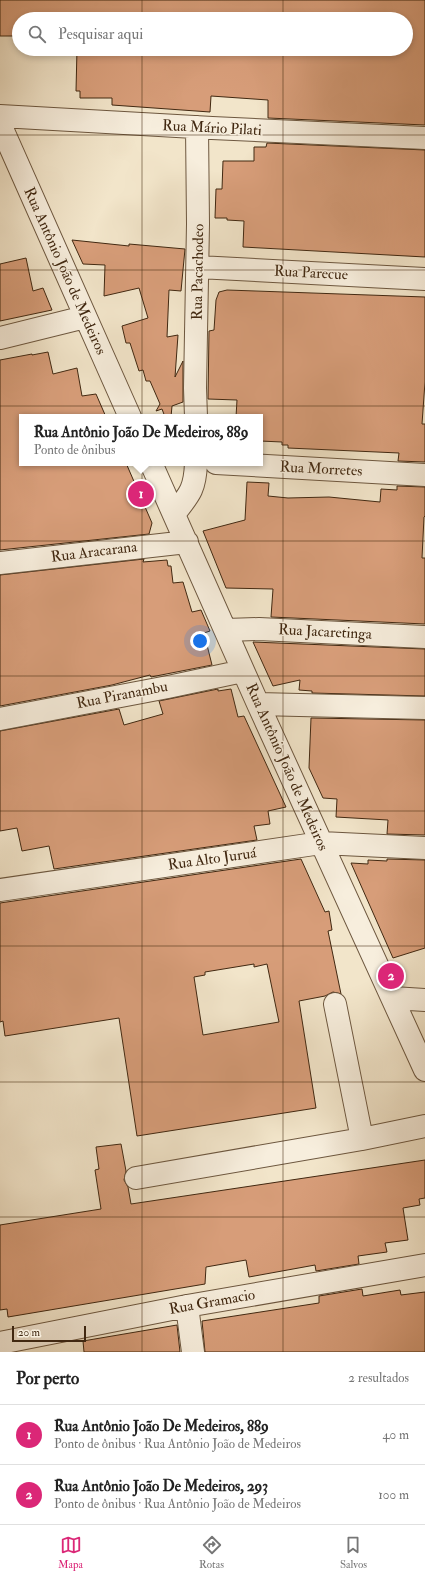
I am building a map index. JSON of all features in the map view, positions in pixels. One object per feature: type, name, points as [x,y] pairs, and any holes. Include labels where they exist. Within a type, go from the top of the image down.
[{"type":"street","name":"Rua Mário Pilati","points":[[0,116],[425,138]]},
{"type":"street","name":"Rua Antônio João de Medeiros","points":[[0,124],[5,147],[129,414]]},
{"type":"street","name":"Rua Pacachodeo","points":[[196,414],[195,388],[198,267],[197,127]]},
{"type":"street","name":"Rua Parecue","points":[[198,267],[425,278]]},
{"type":"street","points":[[0,338],[85,317]]},
{"type":"street","name":"Rua Antônio João de Medeiros","points":[[152,466],[243,671],[425,1070]]},
{"type":"street","points":[[174,514],[188,497],[193,487],[196,478],[196,466]]},
{"type":"street","name":"Rua Morretes","points":[[263,466],[425,475]]},
{"type":"street","name":"Rua Aracarana","points":[[0,563],[187,542]]},
{"type":"street","name":"Rua Jacaretinga","points":[[226,630],[259,629],[425,637]]},
{"type":"street","name":"Rua Piranambu","points":[[0,719],[243,671]]},
{"type":"street","points":[[258,704],[425,708]]},
{"type":"street","name":"Rua Alto Juruá","points":[[0,890],[321,843],[425,848]]},
{"type":"street","points":[[393,998],[425,1000]]},
{"type":"street","points":[[335,1004],[362,1139]]},
{"type":"street","points":[[136,1178],[362,1139],[425,1126]]},
{"type":"street","name":"Rua Gramacio","points":[[0,1343],[187,1306],[425,1266]]},
{"type":"street","points":[[187,1306],[193,1352]]},
{"type":"building","points":[[0,0],[425,0],[425,125],[268,118],[268,100],[211,96],[210,112],[112,105],[112,98],[80,98],[80,91],[76,91],[77,56],[413,56],[413,12],[12,12],[12,36],[0,36]]},
{"type":"building","points":[[267,143],[425,150],[425,257],[243,247],[244,221],[227,220],[227,218],[215,218],[216,189],[222,189],[223,161],[254,161],[254,147],[266,147]]},
{"type":"building","points":[[72,240],[129,246],[129,244],[185,249],[181,291],[169,290],[167,337],[178,335],[175,377],[183,361],[183,402],[172,406],[171,414],[164,414],[162,409],[156,411],[160,404],[150,381],[146,381],[143,370],[139,371],[130,343],[126,343],[122,326],[148,318],[139,288],[104,296],[105,265],[83,264]]},
{"type":"building","points":[[26,258],[33,291],[43,288],[52,310],[0,321],[0,264]]},
{"type":"building","points":[[227,290],[425,297],[425,382],[422,424],[425,424],[425,462],[398,461],[399,453],[288,448],[288,445],[282,445],[282,442],[263,441],[263,414],[236,414],[237,400],[208,399],[209,331],[214,330],[216,300],[219,292]]},
{"type":"building","points":[[48,352],[53,374],[77,368],[82,396],[96,394],[105,414],[19,414],[19,466],[127,466],[152,523],[149,534],[0,550],[0,360]]},
{"type":"building","points":[[247,482],[269,483],[268,496],[288,498],[329,497],[380,502],[381,489],[397,490],[397,486],[425,487],[425,516],[422,558],[425,558],[425,624],[271,617],[273,589],[226,588],[203,531],[245,520]]},
{"type":"building","points":[[144,559],[143,562],[167,560],[168,566],[171,566],[173,583],[183,582],[192,612],[201,610],[210,631],[204,633],[212,665],[151,677],[150,675],[112,685],[0,706],[0,575]]},
{"type":"building","points":[[253,642],[425,649],[425,696],[312,693],[312,691],[299,690],[300,680],[273,686]]},
{"type":"building","points":[[218,689],[218,691],[231,689],[238,717],[244,716],[286,807],[268,811],[270,824],[254,826],[257,840],[54,869],[49,846],[22,851],[17,828],[0,831],[0,731],[119,709],[124,725],[163,714],[159,701]]},
{"type":"building","points":[[311,718],[425,720],[425,835],[387,834],[388,820],[336,817],[337,799],[323,798],[309,768]]},
{"type":"building","points":[[301,859],[325,912],[329,911],[332,930],[328,931],[341,994],[333,992],[325,996],[299,1001],[316,1108],[137,1136],[119,1018],[5,1036],[3,1021],[0,1022],[0,903]],"holes":[[[254,964],[254,967],[267,964],[279,1022],[203,1035],[194,977],[205,975],[205,972]]]},
{"type":"building","points":[[387,859],[425,860],[425,948],[393,958],[351,863],[368,864],[368,860],[387,861]]},
{"type":"building","points":[[121,1144],[126,1171],[124,1180],[128,1187],[131,1204],[425,1160],[425,1198],[419,1199],[420,1205],[403,1208],[408,1240],[385,1243],[387,1252],[358,1256],[359,1264],[316,1271],[315,1265],[249,1277],[246,1260],[206,1267],[205,1284],[8,1317],[7,1309],[0,1310],[0,1225],[101,1209],[95,1170],[99,1169],[96,1147]]},
{"type":"building","points":[[362,1289],[363,1296],[400,1290],[401,1295],[425,1292],[425,1352],[205,1352],[202,1321],[319,1303],[319,1296]]},
{"type":"building","points":[[177,1325],[180,1352],[84,1352],[83,1341]]},
{"type":"place","name":"Rua Antônio João De Medeiros, 889","points":[[141,494]]},
{"type":"place","name":"Rua Antônio João De Medeiros, 293","points":[[391,976]]}]
